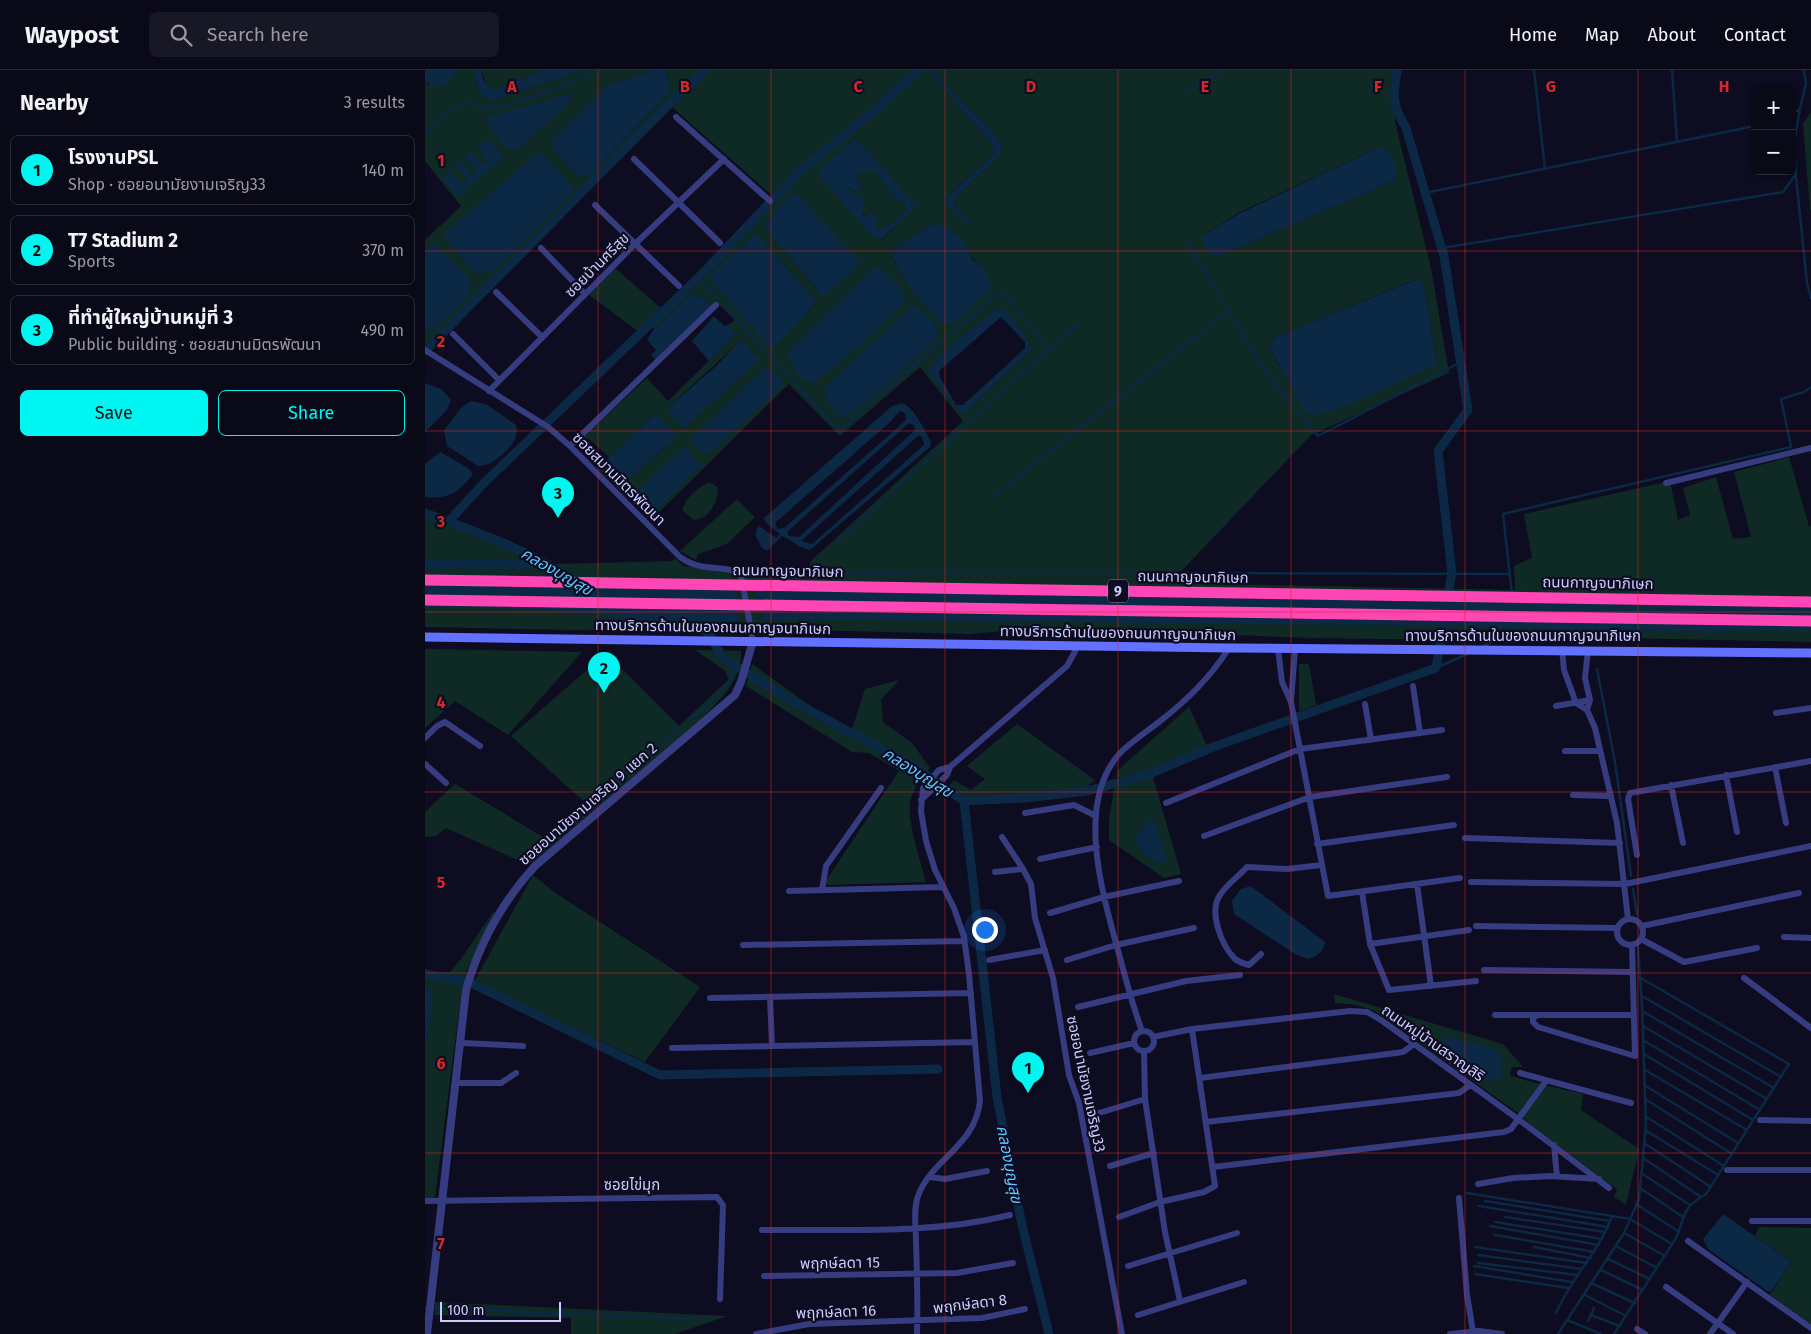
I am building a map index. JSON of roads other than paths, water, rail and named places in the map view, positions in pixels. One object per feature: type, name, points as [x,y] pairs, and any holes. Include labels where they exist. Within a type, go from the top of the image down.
[{"type":"highway","name":"ถนนกาญจนาภิเษก","points":[[425,580],[1811,602]]},
{"type":"highway","name":"9","points":[[425,600],[1811,621]]},
{"type":"main road","name":"ทางบริการด้านในของถนนกาญจนาภิเษก","points":[[425,637],[1279,649],[1811,653]]},
{"type":"street","points":[[676,117],[770,201]]},
{"type":"street","points":[[634,159],[720,243]]},
{"type":"street","name":"ซอยบ้านศรีสุข","points":[[489,391],[635,244],[724,159]]},
{"type":"street","points":[[595,204],[679,286]]},
{"type":"street","points":[[541,248],[585,294]]},
{"type":"street","points":[[496,292],[542,337]]},
{"type":"street","points":[[570,446],[716,305]]},
{"type":"street","points":[[453,334],[499,380]]},
{"type":"street","name":"ซอยสมานมิตรพัฒนา","points":[[427,352],[545,426],[570,446],[679,557],[699,568],[733,570],[741,575],[753,641]]},
{"type":"street","points":[[1666,483],[1811,448]]},
{"type":"street","name":"ซอยอนามัยงามเจริญ 9 แยก 2","points":[[427,1334],[430,1306],[428,1296],[457,1083],[466,990],[482,945],[503,907],[535,866],[727,703],[741,682],[753,641]]},
{"type":"street","points":[[917,1334],[916,1229],[919,1195],[930,1177],[963,1141],[976,1121],[980,1101],[971,993],[964,941],[954,908],[943,887],[926,841],[921,800],[923,788],[939,770],[950,767],[1067,666],[1078,646]]},
{"type":"street","points":[[1142,1031],[1129,995],[1104,897],[1097,847],[1096,816],[1100,790],[1107,769],[1121,753],[1200,688],[1213,673],[1229,648]]},
{"type":"street","points":[[1279,649],[1283,682],[1291,702],[1328,896],[1460,878]]},
{"type":"street","points":[[1291,702],[1295,649]]},
{"type":"street","points":[[1562,650],[1563,670],[1576,703],[1587,710],[1595,728],[1620,842],[1628,919]]},
{"type":"street","points":[[1587,710],[1590,700],[1585,678],[1588,650]]},
{"type":"street","points":[[1413,686],[1420,733]]},
{"type":"street","points":[[1556,706],[1590,700]]},
{"type":"street","points":[[1365,704],[1371,740]]},
{"type":"street","points":[[1777,712],[1811,708]]},
{"type":"street","points":[[425,738],[437,726],[445,722],[480,746]]},
{"type":"street","points":[[1166,803],[1300,749],[1442,730]]},
{"type":"street","points":[[1565,751],[1600,751]]},
{"type":"street","points":[[1637,855],[1628,795],[1671,785],[1811,761]]},
{"type":"street","points":[[425,764],[446,784]]},
{"type":"street","points":[[921,800],[947,775],[950,767]]},
{"type":"street","points":[[1775,767],[1786,823]]},
{"type":"street","points":[[1725,775],[1737,832]]},
{"type":"street","points":[[1204,836],[1310,797],[1447,777]]},
{"type":"street","points":[[1671,785],[1683,843]]},
{"type":"street","points":[[822,890],[826,866],[881,788]]},
{"type":"street","points":[[1573,795],[1611,796]]},
{"type":"street","points":[[1025,813],[1074,805],[1096,816]]},
{"type":"street","points":[[1317,844],[1454,825]]},
{"type":"street","name":"ซอยอนามัยงามเจริญ33","points":[[1001,837],[1031,884],[1035,918],[1053,978],[1069,1075],[1079,1103],[1122,1334]]},
{"type":"street","points":[[1465,838],[1620,842]]},
{"type":"street","points":[[1471,882],[1625,884],[1811,846]]},
{"type":"street","points":[[1040,859],[1097,847]]},
{"type":"street","points":[[1261,954],[1249,966],[1236,960],[1224,944],[1217,921],[1216,906],[1219,895],[1247,867],[1287,869],[1321,865]]},
{"type":"street","points":[[995,872],[1023,869]]},
{"type":"street","points":[[1050,913],[1104,897],[1179,881]]},
{"type":"street","points":[[1417,884],[1431,986]]},
{"type":"street","points":[[789,891],[943,887]]},
{"type":"street","points":[[1363,892],[1370,944],[1389,990],[1476,981]]},
{"type":"street","points":[[1642,926],[1799,893]]},
{"type":"street","points":[[1632,945],[1620,940],[1618,928],[1622,921],[1628,919],[1639,921],[1642,926],[1641,939]]},
{"type":"street","points":[[1476,926],[1618,928]]},
{"type":"street","points":[[1067,960],[1116,945],[1194,928]]},
{"type":"street","points":[[1370,944],[1469,930]]},
{"type":"street","points":[[1785,937],[1811,938]]},
{"type":"street","points":[[1632,945],[1641,939]]},
{"type":"street","points":[[1641,939],[1684,962],[1757,948]]},
{"type":"street","points":[[743,945],[964,941]]},
{"type":"street","points":[[1538,1015],[1533,1018],[1533,1022],[1539,1027],[1633,1057],[1636,1054],[1633,1016],[1632,945]]},
{"type":"street","points":[[989,960],[1045,950]]},
{"type":"street","points":[[1484,970],[1632,972]]},
{"type":"street","points":[[1078,1007],[1186,981],[1240,975]]},
{"type":"street","points":[[1745,978],[1811,1028]]},
{"type":"street","points":[[710,998],[971,993]]},
{"type":"street","points":[[770,997],[772,1046]]},
{"type":"street","name":"ถนนหมู่บ้านสราญสิริ","points":[[1153,1037],[1192,1029],[1359,1011],[1374,1015],[1518,1119],[1609,1188]]},
{"type":"street","points":[[1495,1015],[1633,1016]]},
{"type":"street","points":[[1119,1218],[1160,1202],[1214,1189],[1216,1183],[1192,1029]]},
{"type":"street","points":[[1142,1031],[1147,1031],[1153,1037],[1151,1048],[1144,1051],[1138,1049],[1134,1043],[1135,1035],[1142,1031]]},
{"type":"street","points":[[671,1048],[975,1042]]},
{"type":"street","points":[[461,1043],[523,1046]]},
{"type":"street","points":[[1090,1053],[1134,1043]]},
{"type":"street","points":[[1200,1078],[1403,1052],[1414,1044]]},
{"type":"street","points":[[1144,1051],[1145,1099],[1160,1202],[1180,1301]]},
{"type":"street","points":[[1520,1073],[1631,1103]]},
{"type":"street","points":[[457,1083],[501,1083],[516,1074]]},
{"type":"street","points":[[1213,1167],[1504,1132],[1511,1129],[1546,1081]]},
{"type":"street","points":[[1206,1122],[1459,1093],[1470,1085]]},
{"type":"street","points":[[1099,1113],[1145,1099]]},
{"type":"street","points":[[1761,1120],[1811,1121]]},
{"type":"street","points":[[1554,1146],[1557,1177]]},
{"type":"street","points":[[1110,1166],[1154,1153]]},
{"type":"street","points":[[1727,1170],[1811,1170]]},
{"type":"street","points":[[930,1177],[952,1178],[987,1171]]},
{"type":"street","points":[[1478,1184],[1513,1178],[1557,1177],[1599,1180]]},
{"type":"street","name":"ซอยไข่มุก","points":[[441,1201],[717,1197],[723,1205],[720,1300]]},
{"type":"street","points":[[1459,1198],[1467,1295],[1473,1332]]},
{"type":"street","points":[[425,1201],[441,1201]]},
{"type":"street","points":[[762,1230],[916,1229],[964,1225],[1010,1215]]},
{"type":"street","points":[[1752,1221],[1811,1221]]},
{"type":"street","points":[[1128,1266],[1237,1233]]},
{"type":"street","points":[[1688,1241],[1811,1328]]},
{"type":"street","name":"พฤกษ์ลดา 15","points":[[764,1276],[957,1273],[1013,1263]]},
{"type":"street","points":[[1138,1315],[1244,1282]]},
{"type":"street","points":[[1711,1334],[1747,1282]]},
{"type":"street","points":[[1667,1287],[1733,1334]]},
{"type":"street","name":"พฤกษ์ลดา 8","points":[[918,1322],[982,1318],[1025,1309]]},
{"type":"street","name":"พฤกษ์ลดา 16","points":[[756,1334],[809,1324],[918,1322]]},
{"type":"street","points":[[1637,1329],[1645,1334]]},
{"type":"street","points":[[1450,1334],[1473,1332],[1503,1334]]},
{"type":"water","points":[[425,70],[455,70],[456,73],[446,84],[438,88],[425,82]]},
{"type":"water","points":[[474,70],[481,70],[483,79],[489,88],[502,87],[543,70],[585,70],[497,99],[486,99],[479,92]]},
{"type":"water","points":[[653,70],[665,70],[671,90],[589,176],[580,177],[553,149],[552,141],[607,86]]},
{"type":"water","points":[[928,70],[932,70],[997,137],[1002,147],[1000,155],[954,199],[955,205],[973,225],[968,225],[943,201],[995,152],[991,143]]},
{"type":"water","points":[[568,93],[571,98],[566,106],[515,151],[506,148],[483,118],[550,100]]},
{"type":"water","points":[[856,138],[916,206],[881,240],[872,236],[821,178],[818,170]],"holes":[[[863,171],[874,171],[898,201],[904,203],[907,210],[893,222],[879,230],[876,225],[878,214],[864,216],[861,212],[865,201],[847,188],[849,187],[856,192],[863,187],[854,177]]]},
{"type":"water","points":[[489,139],[504,157],[458,197],[442,178],[449,171],[462,185],[468,180],[455,165],[459,160],[472,176],[478,172],[465,157],[471,152],[482,166],[488,162],[477,146]]},
{"type":"water","points":[[1382,146],[1394,161],[1396,180],[1216,257],[1207,252],[1202,236],[1240,213]]},
{"type":"water","points":[[538,153],[542,153],[574,187],[572,192],[493,271],[477,273],[469,267],[446,239],[445,233]]},
{"type":"water","points":[[796,193],[858,260],[859,264],[822,298],[818,290],[763,226],[789,196]]},
{"type":"water","points":[[930,224],[943,225],[960,237],[973,260],[982,267],[992,287],[958,320],[944,326],[908,284],[892,255],[897,247]]},
{"type":"water","points":[[756,233],[814,299],[815,303],[774,347],[769,347],[713,283],[711,274]]},
{"type":"water","points":[[435,244],[467,276],[471,284],[465,300],[432,330],[425,331],[425,250]]},
{"type":"water","points":[[880,269],[900,287],[905,296],[905,301],[862,344],[817,380],[808,382],[798,376],[787,353],[872,270]]},
{"type":"water","points":[[1418,279],[1423,282],[1437,364],[1351,404],[1316,415],[1306,412],[1270,349],[1273,338]]},
{"type":"water","points":[[693,293],[707,301],[711,307],[657,361],[651,355],[656,350],[647,340],[654,329]]},
{"type":"water","points":[[912,306],[934,324],[938,333],[935,340],[876,394],[844,418],[829,403],[824,390],[827,385]]},
{"type":"water","points":[[995,310],[1007,310],[1032,347],[1032,350],[962,415],[928,372],[949,347]],"holes":[[[1001,317],[1025,342],[1025,348],[963,405],[956,405],[940,377],[939,371]]]},
{"type":"water","points":[[714,316],[724,326],[728,325],[734,331],[733,337],[709,361],[692,341]]},
{"type":"water","points":[[743,342],[757,357],[758,361],[684,428],[670,414],[670,406],[715,367],[738,343]]},
{"type":"water","points":[[768,368],[773,370],[783,382],[782,387],[709,453],[698,449],[691,439],[763,370]]},
{"type":"water","points":[[425,383],[441,389],[451,400],[447,410],[425,432]]},
{"type":"water","points":[[471,401],[486,404],[516,425],[517,431],[512,445],[499,458],[483,466],[478,466],[447,446],[444,430],[461,408]]},
{"type":"water","points":[[902,403],[911,409],[931,441],[930,447],[810,550],[782,536],[767,551],[762,548],[755,534],[759,526],[776,538],[780,534],[766,523],[764,518],[892,406]],"holes":[[[900,411],[905,413],[906,420],[784,528],[778,529],[775,523],[889,423]],[[909,423],[914,425],[915,430],[799,537],[789,536],[787,532]],[[918,436],[922,436],[924,445],[812,544],[801,541]]]},
{"type":"water","points":[[653,416],[658,416],[675,434],[674,439],[623,484],[618,482],[601,468],[609,457]]},
{"type":"water","points":[[685,446],[699,463],[704,463],[704,467],[699,467],[650,515],[644,512],[632,497]]},
{"type":"water","points":[[440,452],[468,468],[473,474],[463,486],[447,496],[425,497],[425,464]]},
{"type":"water","points":[[425,574],[734,580],[739,602],[739,613],[735,624],[644,620],[531,609],[425,607]]},
{"type":"water","points":[[755,583],[1811,598],[1811,630],[1630,632],[1455,626],[764,619],[758,609]]},
{"type":"water","points":[[1150,819],[1155,822],[1167,861],[1164,864],[1147,855],[1134,840]]},
{"type":"water","points":[[1251,886],[1325,942],[1323,949],[1314,957],[1308,959],[1295,954],[1234,914],[1232,901],[1241,889]]},
{"type":"water","points":[[425,987],[429,987],[433,1005],[425,1049]]},
{"type":"water","points":[[1450,1037],[1495,1049],[1500,1054],[1503,1075],[1497,1080],[1486,1080],[1470,1064],[1467,1069],[1459,1055],[1443,1042],[1442,1038]]},
{"type":"water","points":[[1723,1214],[1792,1262],[1771,1292],[1708,1249],[1703,1239]]},
{"type":"waterway","points":[[425,132],[451,111],[466,102],[485,108],[510,104],[574,81],[597,70]]},
{"type":"waterway","points":[[425,351],[668,105],[706,70]]},
{"type":"waterway","points":[[448,522],[486,481],[698,278],[797,174],[880,106],[918,70]]},
{"type":"waterway","points":[[1181,94],[1225,70]]},
{"type":"waterway","points":[[1397,70],[1394,94],[1396,106],[1406,128],[1444,256],[1468,410],[1438,451],[1452,573],[1447,600]]},
{"type":"waterway","points":[[1534,70],[1545,169]]},
{"type":"waterway","points":[[1672,70],[1677,142]]},
{"type":"waterway","points":[[1796,111],[1800,109],[1806,83],[1804,70]]},
{"type":"waterway","points":[[1442,248],[1783,192],[1796,174],[1794,143],[1800,109]]},
{"type":"waterway","points":[[1425,193],[1751,127]]},
{"type":"waterway","points":[[1796,176],[1807,283],[1811,298]]},
{"type":"waterway","points":[[1186,240],[1262,367],[1318,436],[1461,362]]},
{"type":"waterway","points":[[698,278],[839,431],[991,299],[1003,292],[1049,349]]},
{"type":"waterway","points":[[989,500],[1228,311]]},
{"type":"waterway","points":[[835,545],[1049,349],[1082,322]]},
{"type":"waterway","points":[[1512,595],[1503,514],[1791,447],[1781,399],[1804,392],[1811,387]]},
{"type":"waterway","name":"คลองบุญสุข","points":[[425,513],[523,552],[579,583]]},
{"type":"waterway","points":[[425,564],[547,564]]},
{"type":"waterway","points":[[760,576],[955,572],[1510,574]]},
{"type":"waterway","points":[[964,801],[1025,798],[1087,791],[1147,775],[1213,747],[1436,668],[1445,616]]},
{"type":"waterway","name":"คลองบุญสุข","points":[[677,619],[698,624],[710,636],[723,658],[799,705],[912,765],[964,801],[997,1097],[1022,1225],[1049,1334]]},
{"type":"waterway","points":[[1481,647],[1516,631],[1516,625]]},
{"type":"waterway","points":[[1436,668],[1467,654]]},
{"type":"waterway","points":[[689,719],[723,689],[735,666]]},
{"type":"waterway","points":[[1597,669],[1615,762],[1631,876]]},
{"type":"waterway","points":[[591,801],[679,728]]},
{"type":"waterway","points":[[1633,889],[1637,914]]},
{"type":"waterway","points":[[1558,1334],[1624,1233],[1639,1199],[1646,1125],[1638,946]]},
{"type":"waterway","points":[[425,974],[471,983],[660,1075],[938,1069]]},
{"type":"waterway","points":[[1614,1334],[1676,1238],[1688,1208],[1706,1194],[1789,1064],[1639,977]]},
{"type":"waterway","points":[[1642,996],[1781,1077]]},
{"type":"waterway","points":[[1642,1011],[1774,1088]]},
{"type":"waterway","points":[[1643,1026],[1767,1099]]},
{"type":"waterway","points":[[1643,1040],[1760,1110]]},
{"type":"waterway","points":[[1644,1054],[1753,1120]]},
{"type":"waterway","points":[[1645,1070],[1747,1130]]},
{"type":"waterway","points":[[1644,1085],[1738,1143]]},
{"type":"waterway","points":[[1645,1099],[1732,1154]]},
{"type":"waterway","points":[[1645,1116],[1724,1166]]},
{"type":"waterway","points":[[1645,1130],[1718,1175]]},
{"type":"waterway","points":[[1644,1143],[1711,1187]]},
{"type":"waterway","points":[[1643,1158],[1701,1197]]},
{"type":"waterway","points":[[1641,1173],[1690,1205]]},
{"type":"waterway","points":[[1640,1188],[1683,1217]]},
{"type":"waterway","points":[[1467,1193],[1630,1219],[1672,1244]]},
{"type":"waterway","points":[[1485,1201],[1610,1221]]},
{"type":"waterway","points":[[1636,1204],[1679,1232]]},
{"type":"waterway","points":[[1479,1206],[1608,1227]]},
{"type":"waterway","points":[[1556,1313],[1569,1288],[1600,1241],[1612,1216]]},
{"type":"waterway","points":[[1505,1217],[1605,1232]]},
{"type":"waterway","points":[[1495,1222],[1602,1239]]},
{"type":"waterway","points":[[1490,1226],[1599,1245]]},
{"type":"waterway","points":[[1624,1233],[1665,1256]]},
{"type":"waterway","points":[[1495,1235],[1595,1252]]},
{"type":"waterway","points":[[1616,1246],[1657,1268]]},
{"type":"waterway","points":[[1475,1247],[1587,1263]]},
{"type":"waterway","points":[[1534,1247],[1591,1258]]},
{"type":"waterway","points":[[1478,1255],[1582,1269]]},
{"type":"waterway","points":[[1608,1259],[1650,1279]]},
{"type":"waterway","points":[[1478,1263],[1577,1275]]},
{"type":"waterway","points":[[1474,1266],[1572,1282]]},
{"type":"waterway","points":[[1601,1270],[1643,1290]]},
{"type":"waterway","points":[[1475,1274],[1568,1288]]},
{"type":"waterway","points":[[1593,1284],[1635,1303]]},
{"type":"waterway","points":[[1585,1295],[1626,1316]]},
{"type":"waterway","points":[[425,1308],[703,1319]]},
{"type":"waterway","points":[[1588,1321],[1594,1308]]},
{"type":"waterway","points":[[1591,1315],[1620,1326]]},
{"type":"waterway","points":[[1567,1320],[1601,1334]]},
{"type":"place","name":"ที่ทำผู้ใหญ่บ้านหมู่ที่ 3","points":[[558,518]]},
{"type":"place","name":"T7 Stadium 2","points":[[604,693]]},
{"type":"place","name":"โรงงานPSL","points":[[1028,1093]]}]
